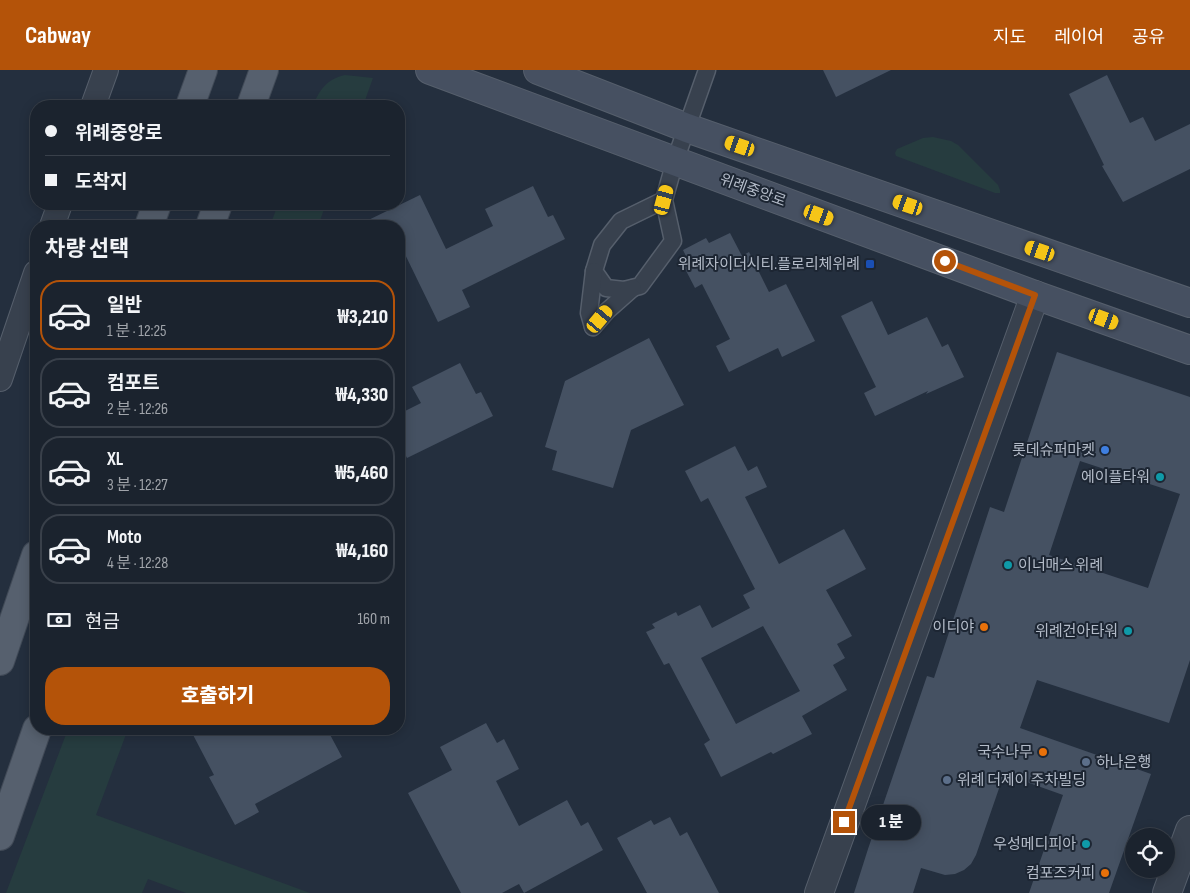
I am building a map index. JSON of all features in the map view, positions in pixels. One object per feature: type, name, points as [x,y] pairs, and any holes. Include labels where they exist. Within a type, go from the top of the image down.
[{"type":"main road","points":[[192,100],[203,70]]},
{"type":"main road","points":[[253,100],[264,70]]},
{"type":"main road","name":"위례중앙로","points":[[430,70],[1035,295],[1190,350]]},
{"type":"main road","points":[[538,70],[687,128],[1190,304]]},
{"type":"main road","points":[[0,661],[30,573]]},
{"type":"main road","points":[[0,836],[35,735]]},
{"type":"street","points":[[95,100],[106,70]]},
{"type":"street","points":[[0,379],[30,291]]},
{"type":"street","points":[[819,893],[1035,295]]},
{"type":"street","points":[[1167,893],[1188,844]]},
{"type":"lane","points":[[594,271],[606,288],[624,290],[640,286],[673,241],[664,200],[675,161],[708,70]]},
{"type":"lane","points":[[632,288],[593,327],[589,313],[594,271],[602,244],[621,221],[664,200]]},
{"type":"green space","points":[[345,75],[373,78],[365,100],[316,100],[324,86]]},
{"type":"green space","points":[[933,137],[951,141],[958,145],[998,185],[1000,193],[995,193],[896,156],[897,149],[923,138]]},
{"type":"green space","points":[[276,210],[324,210],[320,220],[272,220]]},
{"type":"green space","points":[[66,735],[126,735],[96,815],[310,893],[186,893],[148,879],[142,893],[6,893]]},
{"type":"building","points":[[823,70],[891,70],[836,97]]},
{"type":"building","points":[[1107,75],[1130,123],[1143,117],[1155,141],[1190,124],[1190,169],[1123,202],[1102,166],[1104,165],[1069,94]]},
{"type":"building","points":[[533,186],[548,217],[553,215],[565,239],[462,290],[470,307],[438,322],[405,254],[405,220],[368,220],[389,210],[405,210],[405,202],[420,195],[446,249],[493,226],[485,209]]},
{"type":"building","points":[[730,233],[742,256],[749,252],[769,292],[786,284],[815,341],[782,357],[778,348],[729,372],[716,346],[730,339],[702,284],[695,288],[682,263],[688,260],[683,250],[706,238],[709,243]]},
{"type":"building","points":[[872,301],[888,335],[927,317],[942,347],[948,344],[964,377],[926,394],[928,391],[875,416],[864,393],[876,387],[841,316]]},
{"type":"building","points":[[649,338],[684,405],[631,430],[613,488],[552,470],[557,451],[545,447],[565,381]]},
{"type":"building","points":[[1057,352],[1190,397],[1190,660],[1169,723],[1037,680],[1020,728],[1151,774],[1132,828],[1125,828],[1125,848],[1109,893],[1029,893],[1063,795],[1004,774],[976,855],[971,864],[964,870],[955,874],[945,875],[921,868],[913,893],[854,893],[927,676],[934,678],[990,507],[1004,512]],"holes":[[[1080,461],[1180,494],[1148,588],[1049,555]]]},
{"type":"building","points":[[460,363],[476,394],[481,392],[493,416],[407,458],[405,454],[405,411],[421,403],[412,387]]},
{"type":"building","points":[[735,446],[748,471],[757,466],[767,487],[745,497],[779,564],[844,529],[866,569],[826,590],[852,636],[837,644],[845,658],[833,665],[847,690],[802,716],[812,734],[721,777],[704,744],[710,740],[669,663],[664,665],[646,632],[655,628],[652,624],[676,612],[678,616],[700,605],[712,628],[750,608],[743,595],[755,589],[708,498],[701,502],[685,471]],"holes":[[[763,626],[800,691],[736,724],[701,658]]]},
{"type":"building","points":[[486,723],[497,743],[504,739],[519,769],[496,781],[519,826],[567,800],[581,826],[588,822],[603,850],[524,893],[519,884],[502,893],[461,893],[408,793],[452,770],[440,747]]},
{"type":"building","points":[[193,735],[330,735],[342,757],[255,804],[259,812],[235,825],[209,777],[214,775]]},
{"type":"building","points":[[670,817],[680,836],[687,832],[719,893],[647,893],[617,838],[651,820],[654,825]]},
{"type":"place","name":"위례자이더시티.플로리체위례","points":[[870,264]]},
{"type":"place","name":"롯데슈퍼마켓","points":[[1105,450]]},
{"type":"place","name":"에이플타워","points":[[1160,477]]},
{"type":"place","name":"이너매스 위례","points":[[1008,565]]},
{"type":"place","name":"이디야","points":[[984,627]]},
{"type":"place","name":"위례건아타워","points":[[1128,631]]},
{"type":"place","name":"국수나무","points":[[1043,752]]},
{"type":"place","name":"하나은행","points":[[1086,762]]},
{"type":"place","name":"위례 더제이 주차빌딩","points":[[947,780]]},
{"type":"place","name":"우성메디피아","points":[[1086,844]]},
{"type":"place","name":"컴포즈커피","points":[[1105,873]]},
{"type":"route","points":[[844,822],[1035,295],[945,261]]}]
